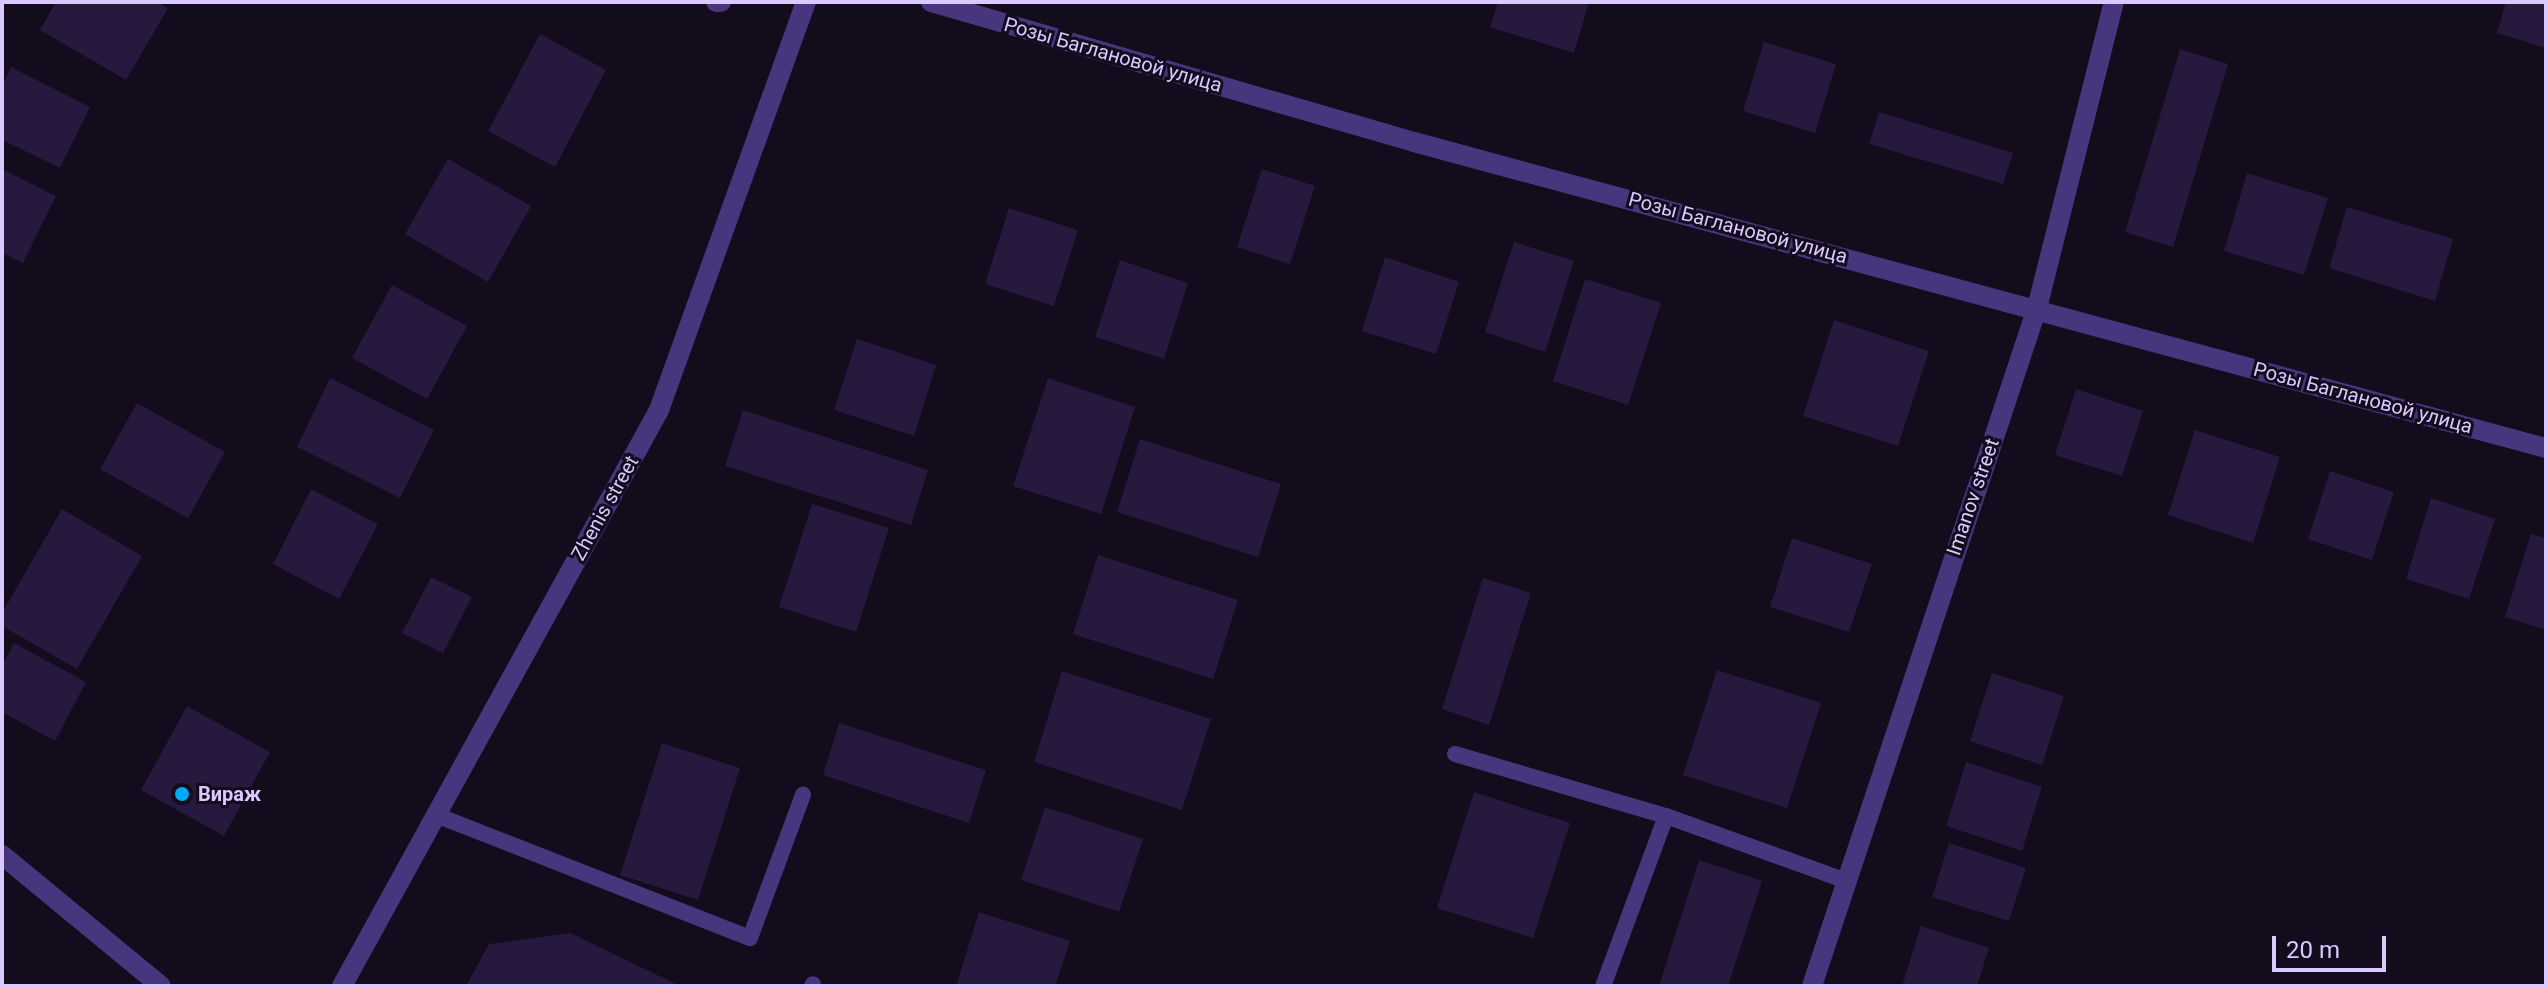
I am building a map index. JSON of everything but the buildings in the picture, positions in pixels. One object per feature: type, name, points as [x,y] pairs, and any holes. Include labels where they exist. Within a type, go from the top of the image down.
[{"type":"street","name":"Zhenis street","points":[[342,986],[659,410],[806,2]]},
{"type":"street","name":"Розы Баглановой улица","points":[[931,2],[1414,142],[2546,448]]},
{"type":"street","name":"Imanov street","points":[[1812,986],[1844,880],[2037,308],[2114,2]]},
{"type":"street","points":[[2,855],[161,986]]},
{"type":"lane","points":[[1455,754],[1666,816],[1844,880]]},
{"type":"lane","points":[[436,815],[750,938],[803,795]]},
{"type":"lane","points":[[1603,986],[1666,816]]},
{"type":"place","name":"Вираж","points":[[182,794]]}]
